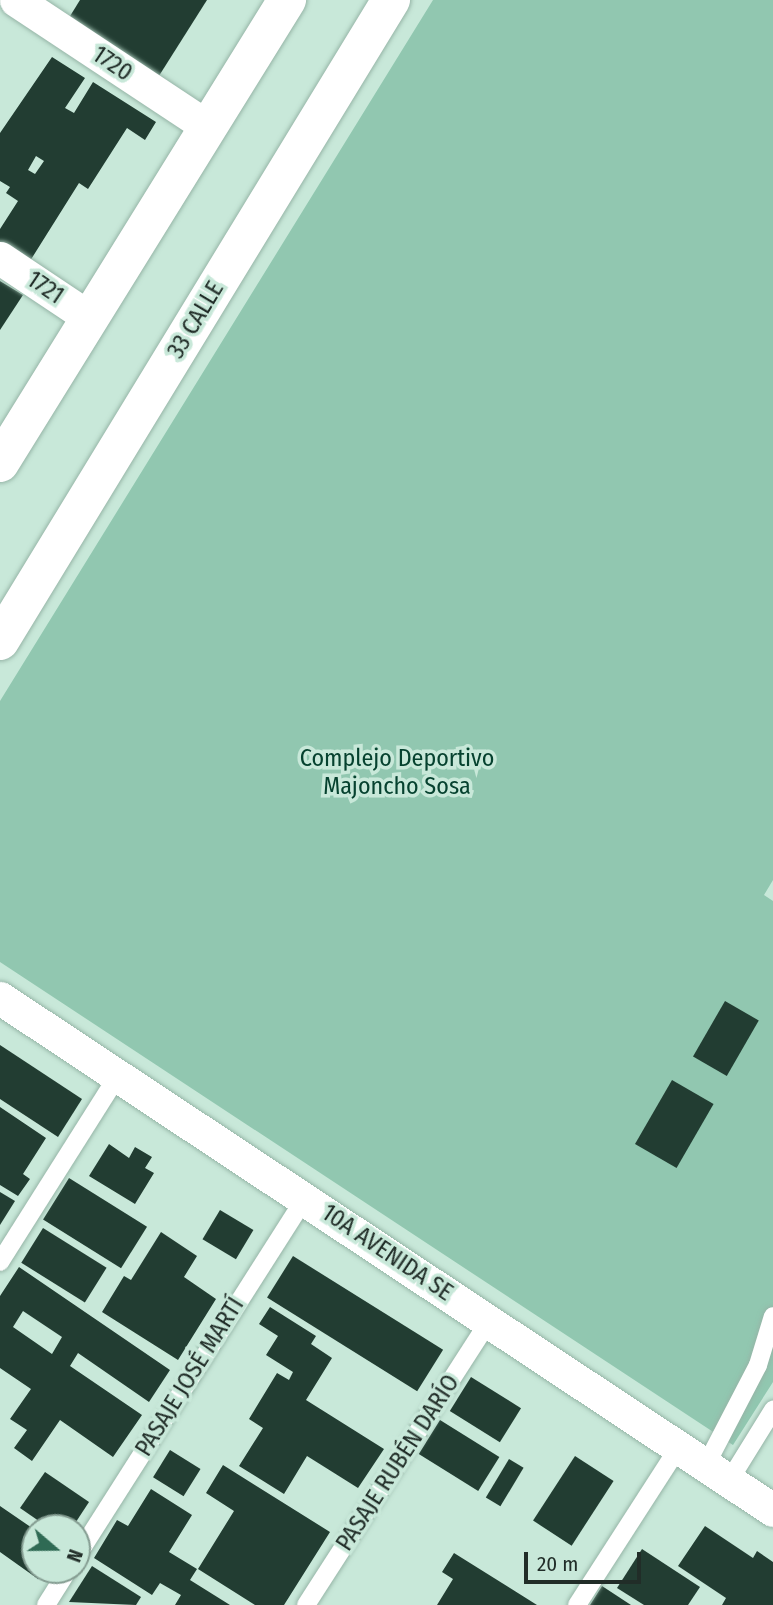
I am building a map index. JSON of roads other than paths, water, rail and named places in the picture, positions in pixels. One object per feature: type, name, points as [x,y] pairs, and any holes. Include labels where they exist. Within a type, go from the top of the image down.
[{"type":"main road","points":[[0,463],[287,0]]},
{"type":"main road","name":"33 CALLE","points":[[0,641],[391,0]]},
{"type":"street","name":"1720","points":[[16,0],[208,127]]},
{"type":"street","name":"1721","points":[[0,258],[90,318]]},
{"type":"street","name":"10A AVENIDA SE","points":[[1,1000],[773,1510]]},
{"type":"lane","points":[[0,1262],[118,1075]]},
{"type":"lane","name":"PASAJE JOSÉ MARTÍ","points":[[91,1534],[304,1199]]},
{"type":"lane","points":[[705,1464],[758,1365],[773,1317]]},
{"type":"lane","name":"PASAJE RUBÉN DARÍO","points":[[306,1605],[489,1321]]},
{"type":"lane","points":[[577,1605],[705,1464],[773,1410]]},
{"type":"lane","points":[[46,1605],[59,1584]]},
{"type":"park label","name":"Complejo Deportivo Majoncho Sosa","points":[[397,773]]}]
